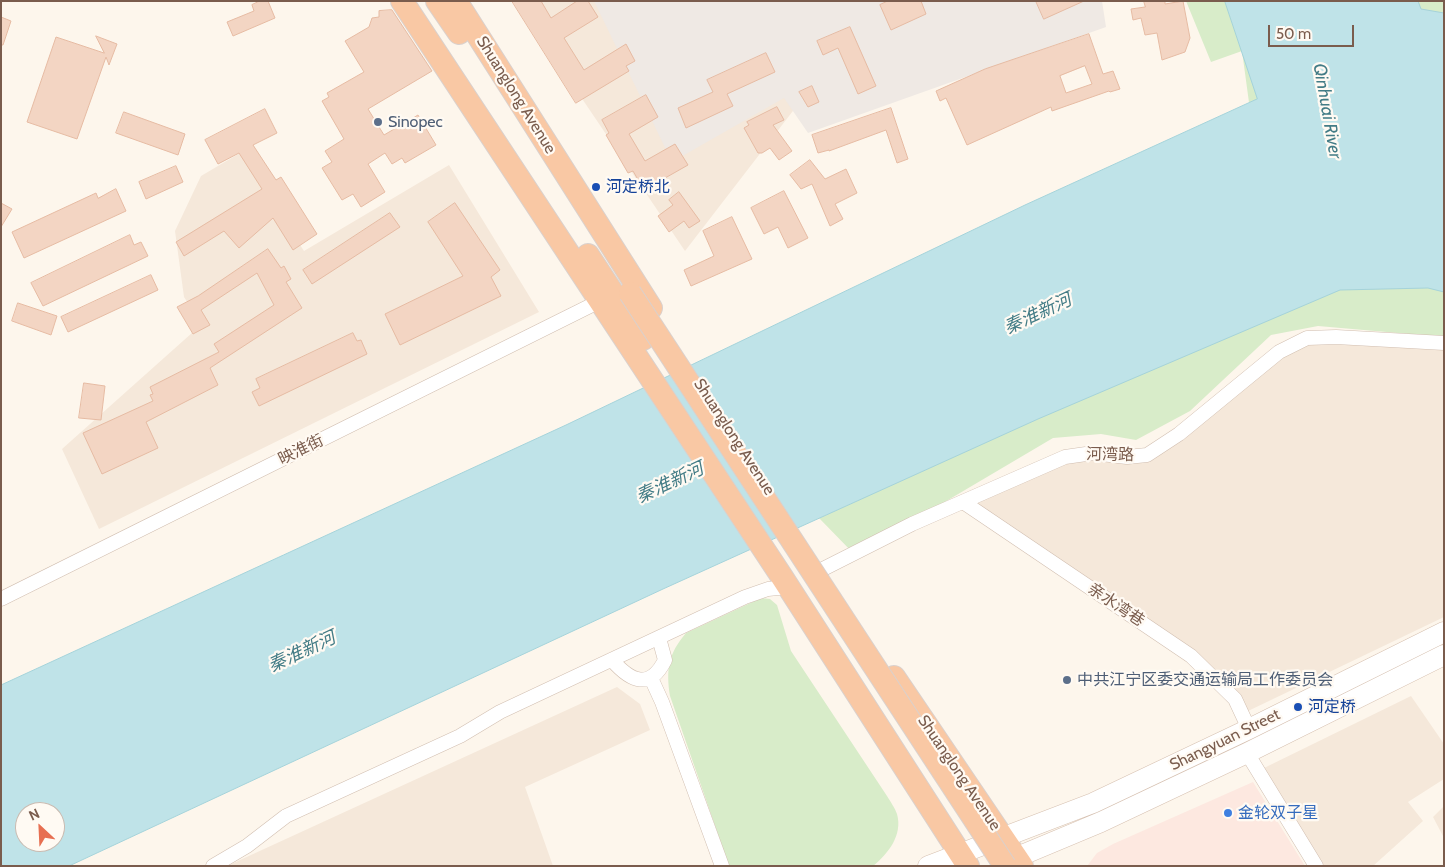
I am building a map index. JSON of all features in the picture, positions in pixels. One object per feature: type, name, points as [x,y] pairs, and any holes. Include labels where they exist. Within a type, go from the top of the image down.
[{"type":"highway","points":[[402,1],[616,298],[1014,863]]},
{"type":"highway","points":[[419,1],[616,298],[878,703],[988,866]]},
{"type":"highway","points":[[437,1],[616,298],[647,373],[785,582],[964,860]]},
{"type":"highway","name":"Shuanglong Avenue","points":[[456,1],[681,355],[818,564],[1002,837],[1014,863]]},
{"type":"main road","name":"Shangyuan Street","points":[[928,866],[964,860],[1002,837],[1093,803],[1249,729],[1444,632]]},
{"type":"main road","name":"Shangyuan Street","points":[[995,866],[1014,863],[1247,753],[1444,655]]},
{"type":"street","name":"映淮街","points":[[1,599],[616,298]]},
{"type":"street","name":"河湾路","points":[[818,564],[1065,457],[1093,453],[1128,457],[1147,455],[1179,434],[1279,352],[1307,338],[1336,337],[1444,344]]},
{"type":"street","name":"亲水湾巷","points":[[963,502],[1191,656],[1235,699],[1249,729]]},
{"type":"street","points":[[213,866],[247,846],[286,816],[460,736],[500,712],[745,598],[785,582]]},
{"type":"street","points":[[612,660],[620,670],[632,677],[651,678],[659,672],[665,660],[664,650],[659,638]]},
{"type":"street","points":[[651,678],[662,702],[722,866]]},
{"type":"street","points":[[1247,753],[1316,866]]},
{"type":"shaded area","points":[[516,1],[781,1],[816,81],[685,251]]},
{"type":"shaded area","points":[[594,1],[1102,1],[1106,27],[808,133],[784,98],[672,162]]},
{"type":"shaded area","points":[[240,153],[304,251],[449,165],[539,312],[99,529],[62,449],[202,324],[184,297],[175,231],[201,176]]},
{"type":"shaded area","points":[[1314,341],[1444,349],[1444,617],[1246,712],[1239,695],[970,503],[1066,460],[1149,459],[1285,353]]},
{"type":"shaded area","points":[[617,687],[640,704],[650,730],[525,787],[553,866],[227,866]]},
{"type":"shaded area","points":[[1411,696],[1444,744],[1444,779],[1408,802],[1423,821],[1373,866],[1324,866],[1264,768]]},
{"type":"shaded area","name":"金轮双子星","points":[[1253,782],[1305,866],[1087,866],[1097,853],[1113,844]]},
{"type":"shaded area","points":[[1444,806],[1444,838],[1433,817]]},
{"type":"green space","points":[[1186,1],[1444,1],[1444,337],[1318,326],[1271,335],[1190,411],[1136,440],[1101,434],[1053,438],[855,555],[819,518],[1268,308],[1267,235],[1242,51],[1211,62]]},
{"type":"green space","points":[[761,598],[770,599],[777,605],[791,651],[896,812],[898,829],[896,837],[889,850],[873,866],[729,866],[670,696],[668,678],[672,655],[686,633]]},
{"type":"water","points":[[1225,1],[1418,1],[1421,9],[1444,13],[1444,292],[1428,288],[1340,290],[1038,419],[663,589],[69,866],[1,866],[1,685],[566,425],[1025,205],[1257,99]]},
{"type":"building","points":[[260,1],[268,1],[275,18],[233,36],[227,22],[254,11],[252,5]]},
{"type":"building","points":[[512,1],[541,1],[551,18],[577,1],[588,1],[598,17],[564,38],[584,70],[626,44],[635,61],[626,66],[629,71],[576,103]]},
{"type":"building","points":[[888,1],[921,1],[926,14],[891,30],[880,5]]},
{"type":"building","points":[[1036,1],[1084,1],[1044,19]]},
{"type":"building","points":[[1144,1],[1165,1],[1165,4],[1183,1],[1190,38],[1185,52],[1162,60],[1157,33],[1145,35],[1141,18],[1133,20],[1131,9],[1145,7]]},
{"type":"building","points":[[392,10],[432,71],[368,109],[384,135],[418,115],[436,145],[405,163],[402,158],[392,164],[385,153],[368,164],[385,192],[361,207],[353,194],[342,200],[322,168],[332,162],[325,151],[344,139],[322,101],[329,97],[327,93],[364,72],[345,41],[369,27],[372,18],[379,17],[379,11]]},
{"type":"building","points":[[1,17],[11,21],[3,45],[1,45]]},
{"type":"building","points":[[850,27],[876,86],[858,94],[838,48],[823,55],[817,41]]},
{"type":"building","points":[[1089,34],[1103,74],[1113,71],[1120,89],[1052,111],[1051,107],[967,145],[946,98],[940,101],[936,91],[985,69]],"holes":[[[1085,66],[1092,84],[1066,93],[1060,76]]]},
{"type":"building","points":[[96,36],[117,44],[109,65],[106,57],[77,139],[27,122],[56,37],[104,53]]},
{"type":"building","points":[[766,53],[775,72],[727,94],[733,106],[686,128],[678,108],[713,92],[707,80]]},
{"type":"building","points":[[812,86],[819,102],[808,107],[799,92]]},
{"type":"building","points":[[646,95],[658,117],[629,134],[645,161],[675,144],[688,165],[644,190],[633,171],[628,173],[606,135],[609,133],[602,120]]},
{"type":"building","points":[[777,107],[784,120],[773,125],[792,151],[779,160],[770,148],[762,153],[758,153],[744,128],[749,125],[747,122]]},
{"type":"building","points":[[891,108],[908,159],[897,163],[886,130],[829,151],[818,153],[812,135]]},
{"type":"building","points":[[265,109],[277,133],[253,145],[276,180],[281,177],[317,234],[293,250],[273,218],[239,248],[224,231],[184,256],[176,242],[262,189],[239,153],[218,164],[205,140]]},
{"type":"building","points":[[124,112],[185,134],[178,155],[116,133]]},
{"type":"building","points":[[810,160],[825,179],[846,169],[857,193],[835,204],[843,219],[830,226],[812,184],[801,189],[790,175]]},
{"type":"building","points":[[176,166],[183,182],[146,199],[139,182]]},
{"type":"building","points":[[116,189],[126,211],[24,258],[12,232],[96,193],[98,198]]},
{"type":"building","points":[[784,191],[808,238],[788,248],[778,227],[764,234],[751,208]]},
{"type":"building","points":[[679,192],[700,221],[689,228],[684,221],[669,232],[658,216],[673,205],[669,200]]},
{"type":"building","points":[[1,203],[12,209],[1,227]]},
{"type":"building","points":[[455,203],[500,270],[491,277],[501,296],[400,345],[385,314],[463,276],[428,222]]},
{"type":"building","points":[[390,213],[400,227],[312,284],[303,270]]},
{"type":"building","points":[[732,217],[752,259],[691,286],[684,270],[714,256],[703,231]]},
{"type":"building","points":[[130,235],[134,245],[141,242],[148,256],[43,306],[31,283]]},
{"type":"building","points":[[268,249],[281,268],[284,266],[291,279],[286,282],[302,308],[210,368],[218,385],[146,422],[158,448],[102,474],[83,433],[153,401],[150,395],[153,394],[150,387],[219,352],[214,344],[274,305],[257,273],[201,310],[210,325],[193,334],[177,307],[198,296]]},
{"type":"building","points":[[151,275],[158,290],[68,332],[61,317]]},
{"type":"building","points":[[18,303],[57,316],[51,335],[12,321]]},
{"type":"building","points":[[353,333],[357,341],[361,340],[367,354],[259,406],[252,392],[260,388],[256,379]]},
{"type":"building","points":[[84,383],[105,386],[101,420],[79,418]]},
{"type":"place","name":"Sinopec","points":[[378,122]]},
{"type":"place","name":"河定桥北","points":[[596,187]]},
{"type":"place","name":"中共江宁区委交通运输局工作委员会","points":[[1067,680]]},
{"type":"place","name":"河定桥","points":[[1298,707]]},
{"type":"place","name":"金轮双子星","points":[[1228,813]]},
{"type":"water label","name":"Qinhuai River","points":[[1327,111]]},
{"type":"water label","name":"秦淮新河","points":[[1038,314]]},
{"type":"water label","name":"秦淮新河","points":[[670,483]]},
{"type":"water label","name":"秦淮新河","points":[[302,652]]}]
